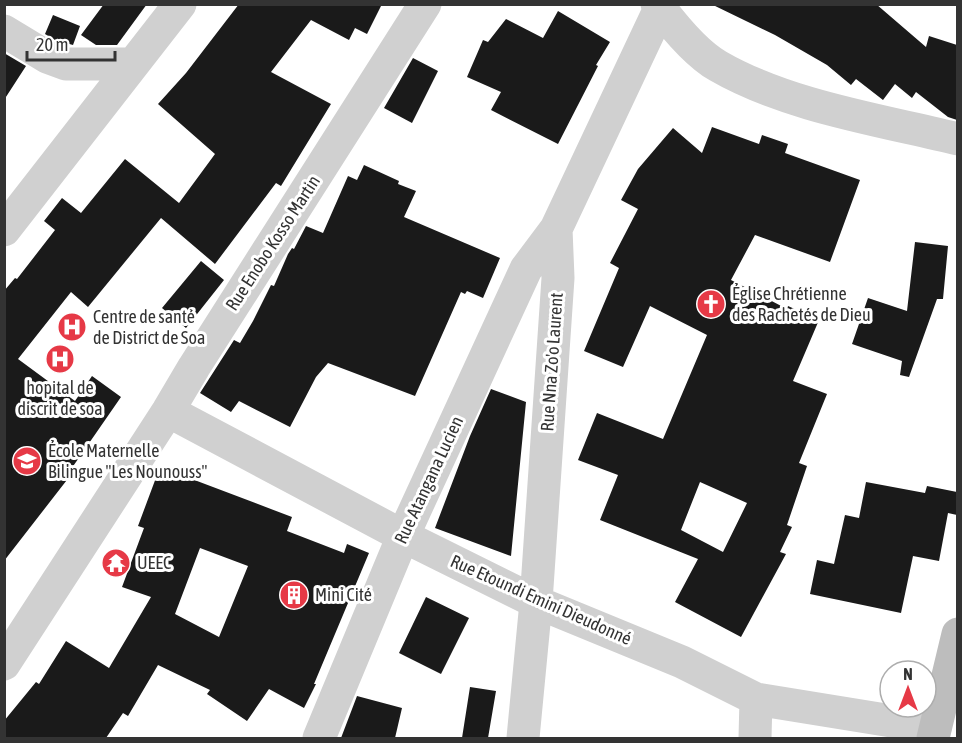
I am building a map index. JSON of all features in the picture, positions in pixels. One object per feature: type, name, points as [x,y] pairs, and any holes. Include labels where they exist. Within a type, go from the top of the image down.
[{"type":"main road","points":[[934,733],[957,634]]},
{"type":"street","points":[[4,230],[180,4]]},
{"type":"street","name":"Rue Enobo Kosso Martin","points":[[4,664],[168,411],[425,4]]},
{"type":"street","points":[[660,6],[680,33],[716,65],[783,96],[957,139]]},
{"type":"street","name":"Rue Nna Zo'o Laurent","points":[[523,738],[536,602],[558,278],[556,229],[660,6]]},
{"type":"street","points":[[4,31],[47,57],[66,64],[133,64]]},
{"type":"street","name":"Rue Atangana Lucien","points":[[320,738],[403,536],[526,269],[556,229]]},
{"type":"street","name":"Rue Etoundi Emini Dieudonné","points":[[168,411],[403,536],[536,602],[682,662],[756,699],[934,733]]},
{"type":"street","points":[[754,738],[756,699]]},
{"type":"building","points":[[104,4],[147,4],[117,45],[96,45],[81,35]]},
{"type":"building","points":[[239,4],[382,4],[367,34],[355,28],[349,40],[311,20],[271,72],[331,104],[281,186],[276,183],[215,264],[161,218],[88,307],[71,292],[18,359],[75,401],[92,376],[121,397],[67,475],[70,476],[4,561],[4,291],[15,278],[17,279],[55,230],[44,221],[62,198],[81,213],[125,159],[179,203],[215,154],[158,104],[186,73]]},
{"type":"building","points":[[711,4],[876,4],[926,47],[929,36],[957,45],[957,120],[948,117],[916,92],[912,98],[895,84],[883,100],[856,79],[851,85],[827,65],[775,35]]},
{"type":"building","points":[[558,11],[610,42],[596,65],[598,66],[558,144],[491,110],[501,92],[467,77],[483,40],[488,42],[506,19],[543,38]]},
{"type":"building","points":[[53,15],[80,26],[73,45],[55,40],[45,34]]},
{"type":"building","points":[[4,53],[26,66],[4,100]]},
{"type":"building","points":[[413,58],[438,71],[412,123],[384,108]]},
{"type":"building","points":[[712,127],[759,144],[762,135],[788,144],[785,153],[860,180],[830,262],[755,235],[731,280],[787,309],[788,306],[819,320],[793,381],[827,394],[799,463],[807,466],[787,525],[792,527],[780,552],[786,554],[741,637],[675,602],[698,559],[600,520],[618,475],[578,460],[597,413],[663,439],[707,335],[650,306],[623,367],[584,351],[619,268],[610,263],[638,209],[621,200],[638,169],[673,128],[702,153]],"holes":[[[700,482],[747,503],[723,552],[681,530]]]},
{"type":"building","points":[[364,165],[416,191],[404,217],[500,258],[483,298],[467,291],[465,294],[461,292],[415,396],[328,363],[316,377],[290,427],[239,401],[231,412],[200,393],[234,340],[240,343],[271,285],[274,286],[288,254],[292,248],[294,249],[306,226],[323,233],[348,176],[357,180]]},
{"type":"building","points":[[915,242],[948,246],[943,299],[937,299],[909,377],[900,375],[902,361],[852,344],[868,298],[907,311]]},
{"type":"building","points":[[201,261],[224,280],[186,328],[162,308]]},
{"type":"building","points":[[491,389],[526,402],[511,556],[435,528],[470,436]]},
{"type":"building","points":[[160,467],[292,517],[287,531],[344,553],[347,544],[369,553],[304,708],[269,689],[247,721],[207,694],[210,690],[158,665],[128,716],[123,713],[106,738],[4,738],[4,721],[36,682],[39,684],[66,641],[109,668],[151,597],[122,587],[144,528],[138,526]],"holes":[[[200,548],[248,566],[219,637],[175,614]]]},
{"type":"building","points":[[866,482],[925,493],[927,486],[957,492],[957,515],[948,513],[939,561],[913,556],[901,613],[810,594],[817,560],[834,564],[845,515],[859,518]]},
{"type":"building","points":[[426,597],[469,618],[441,674],[399,653]]},
{"type":"building","points":[[470,687],[496,691],[488,738],[462,738]]},
{"type":"building","points":[[357,696],[402,708],[395,738],[341,738]]},
{"type":"place","name":"Église Chrétienne des Rachetés de Dieu","points":[[711,304]]},
{"type":"place","name":"Centre de santé de District de Soa","points":[[72,327]]},
{"type":"place","name":"hopital de discrit de soa","points":[[60,359]]},
{"type":"place","name":"École Maternelle Bilingue \"Les Nounouss\"","points":[[27,461]]},
{"type":"place","name":"UEEC","points":[[116,563]]},
{"type":"place","name":"Mini Cité","points":[[294,595]]}]
